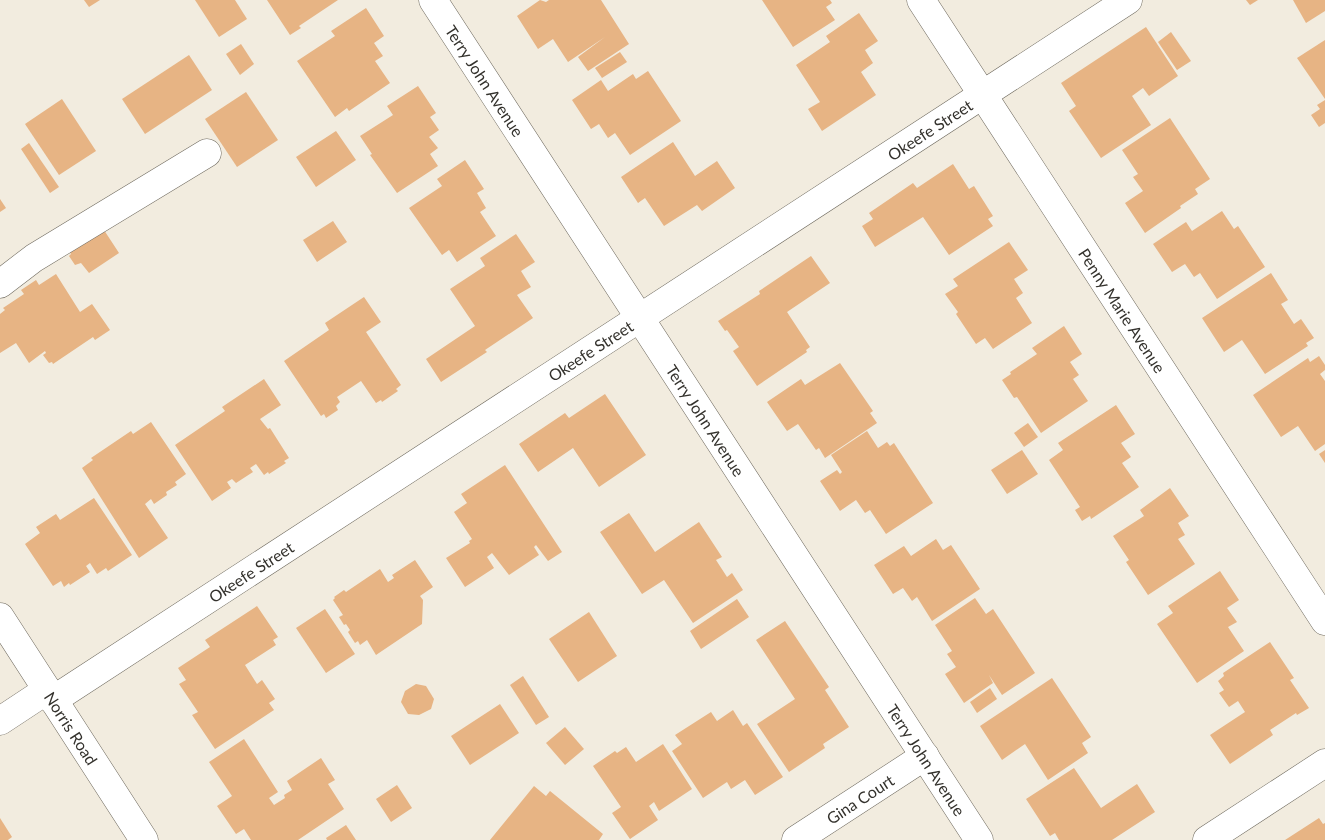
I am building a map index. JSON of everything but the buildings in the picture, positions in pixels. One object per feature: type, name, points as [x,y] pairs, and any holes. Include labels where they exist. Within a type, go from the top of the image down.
[{"type":"street","name":"Terry John Avenue","points":[[433,0],[979,840]]},
{"type":"street","name":"Penny Marie Avenue","points":[[921,0],[1325,621]]},
{"type":"street","name":"Okeefe Street","points":[[0,721],[50,695],[640,318],[1128,0]]},
{"type":"street","points":[[0,284],[34,258],[207,152]]},
{"type":"street","name":"Norris Road","points":[[0,618],[144,840]]},
{"type":"street","name":"Gina Court","points":[[796,840],[925,756]]},
{"type":"street","points":[[1207,840],[1325,763]]}]
